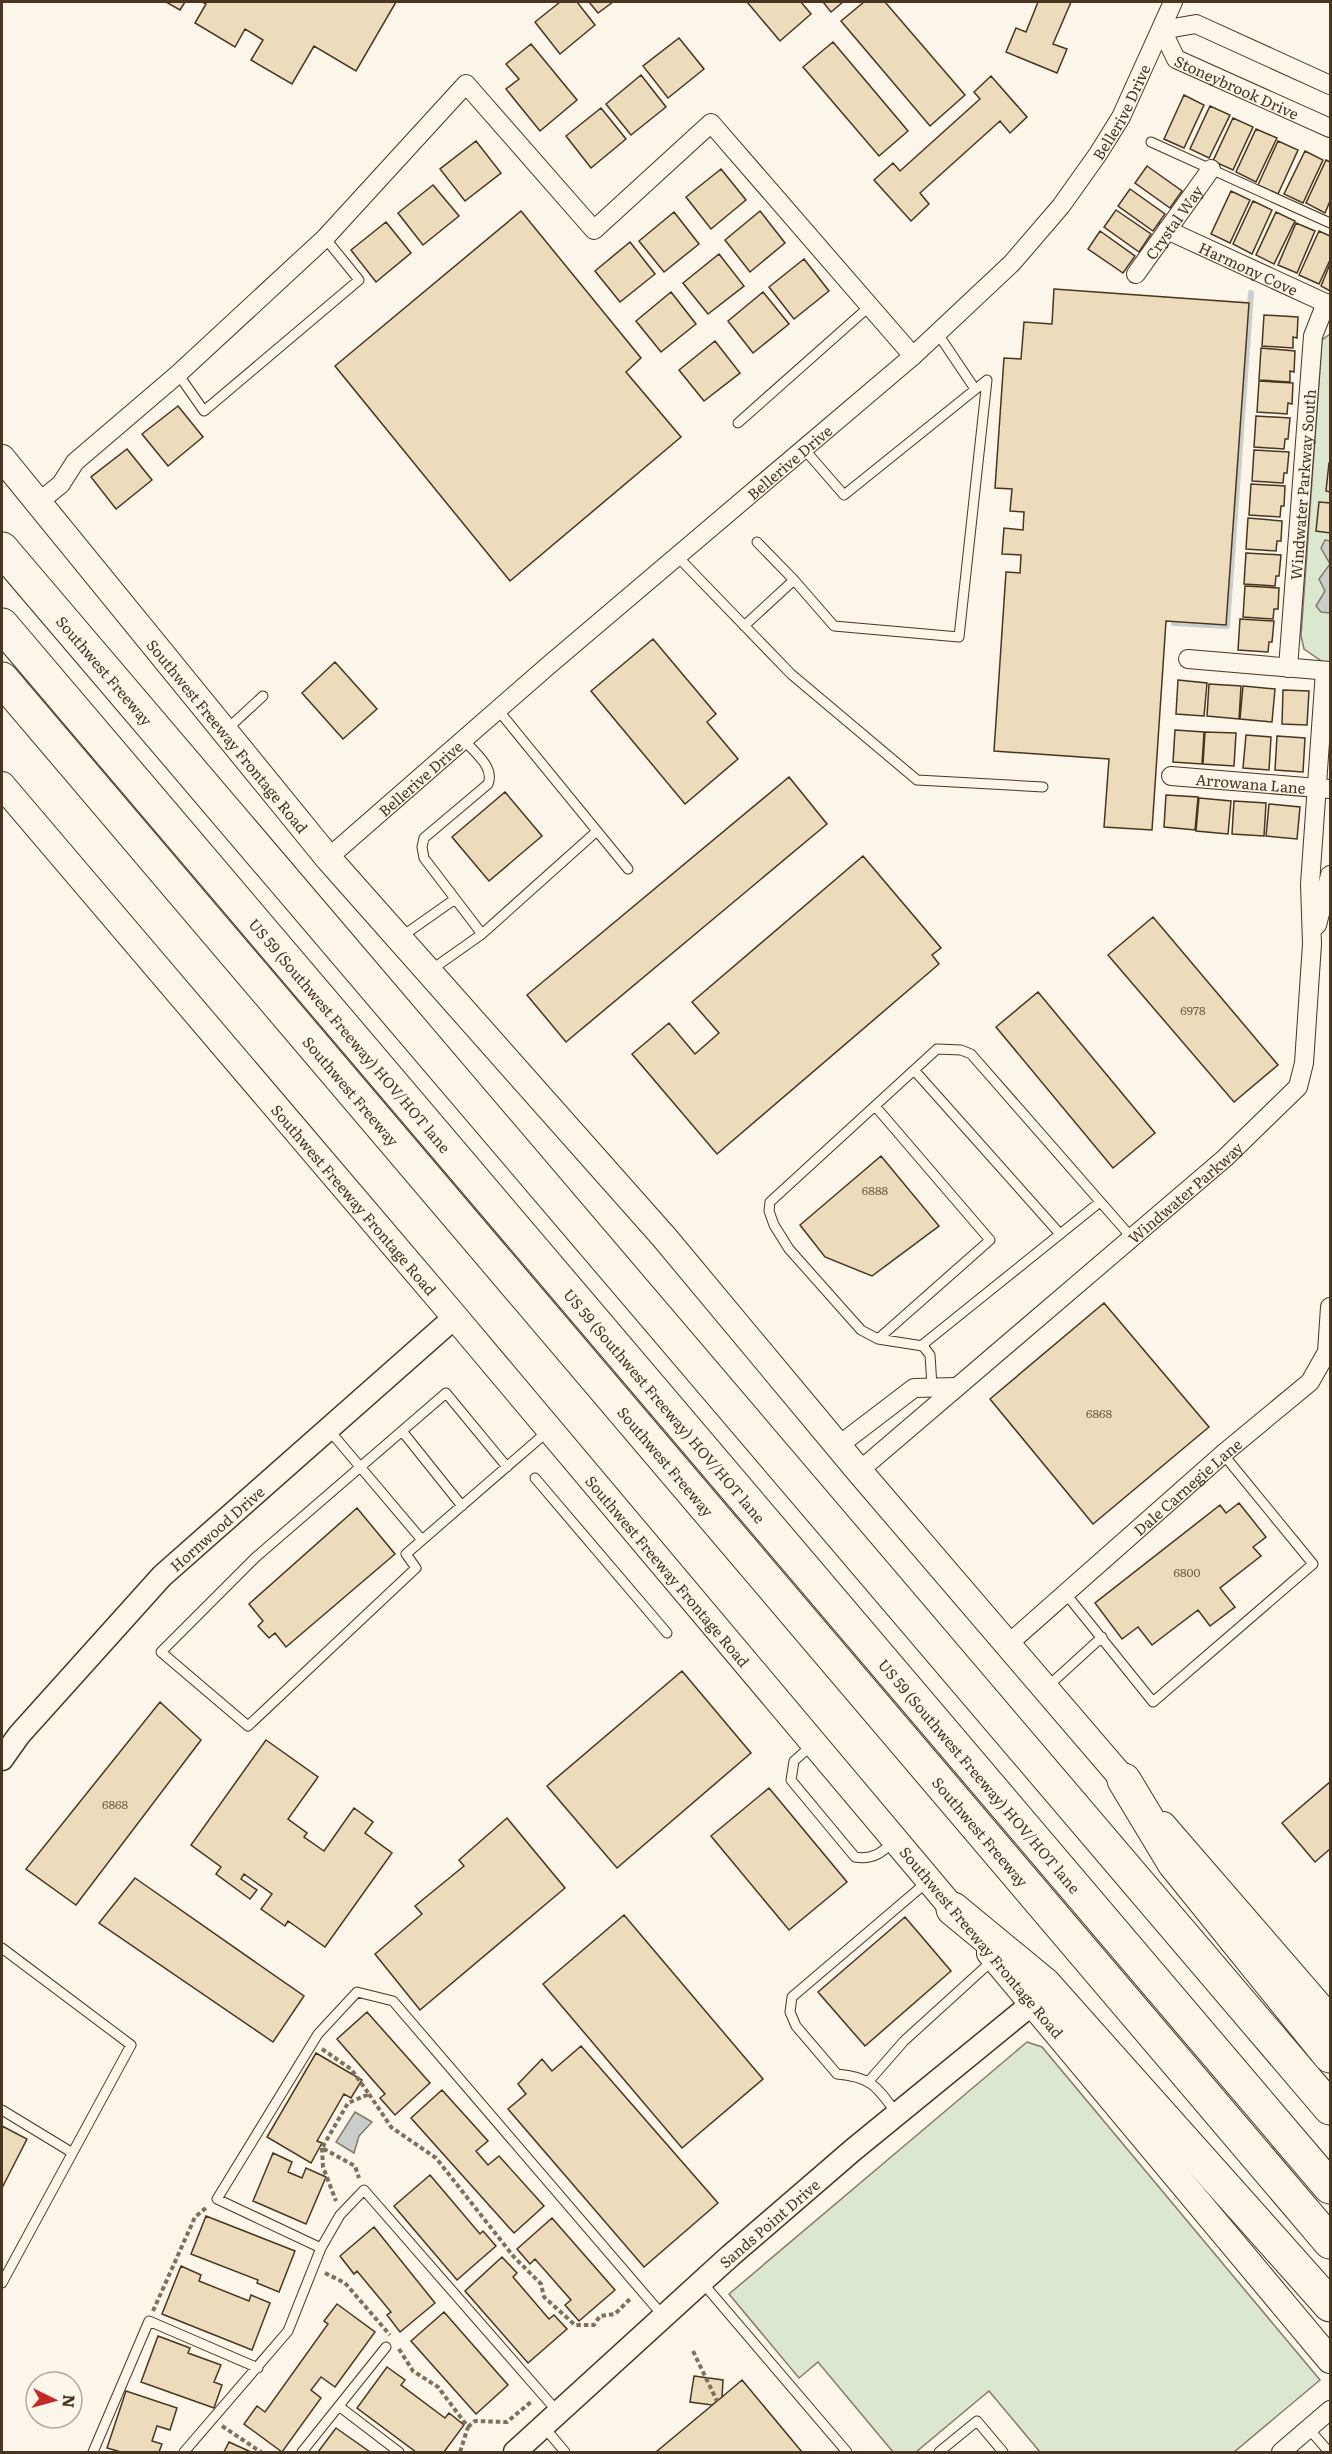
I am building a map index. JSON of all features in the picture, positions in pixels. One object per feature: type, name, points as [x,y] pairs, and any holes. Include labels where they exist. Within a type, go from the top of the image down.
[{"type":"highway","name":"Southwest Freeway","points":[[2,549],[1330,2108]]},
{"type":"highway","name":"US 59 (Southwest Freeway) HOV/HOT lane","points":[[2,626],[1330,2187]]},
{"type":"highway","name":"Southwest Freeway","points":[[2,679],[1330,2242]]},
{"type":"highway","points":[[1124,1780],[1174,1863],[1330,2056]]},
{"type":"highway","points":[[953,1909],[1044,1984],[1330,2305]]},
{"type":"main road","name":"Southwest Freeway Frontage Road","points":[[2,458],[328,858],[664,1238],[1007,1645],[1328,2011]]},
{"type":"main road","name":"Southwest Freeway Frontage Road","points":[[2,785],[455,1317],[1033,2003],[1330,2360]]},
{"type":"street","name":"Bellerive Drive","points":[[328,858],[677,556],[914,356],[1012,263],[1062,206],[1121,117],[1173,2]]},
{"type":"street","name":"Stoneybrook Drive","points":[[1330,85],[1196,24],[1162,30],[1176,59],[1330,128]]},
{"type":"street","points":[[39,502],[61,484],[75,462],[178,374],[325,238],[466,84],[594,230],[711,123],[914,356]]},
{"type":"street","name":"Crystal Way","points":[[1136,274],[1211,169]]},
{"type":"street","name":"Harmony Cove","points":[[1167,230],[1328,304]]},
{"type":"street","name":"Windwater Parkway South","points":[[1288,668],[1312,336],[1328,304]]},
{"type":"street","points":[[1188,659],[1328,671]]},
{"type":"street","name":"Windwater Parkway","points":[[859,1471],[1225,1158],[1298,1087],[1304,1063],[1312,944],[1310,884],[1323,788],[1328,671]]},
{"type":"street","name":"Arrowana Lane","points":[[1172,776],[1323,788]]},
{"type":"street","name":"Windwater Parkway","points":[[1312,944],[1330,875]]},
{"type":"street","name":"Dale Carnegie Lane","points":[[1007,1645],[1223,1454],[1310,1382],[1327,1352],[1330,1307]]},
{"type":"street","name":"Hornwood Drive","points":[[2,1759],[19,1735],[154,1584],[455,1317]]},
{"type":"street","points":[[838,1446],[914,1388],[957,1387]]},
{"type":"street","name":"Sands Point Drive","points":[[514,2452],[701,2282],[897,2114],[1033,2003]]},
{"type":"street","points":[[1281,2452],[1330,2410]]},
{"type":"lane","points":[[1151,142],[1330,223]]},
{"type":"lane","points":[[178,374],[204,411],[359,280],[325,238]]},
{"type":"lane","points":[[738,423],[871,305]]},
{"type":"lane","points":[[938,334],[975,389]]},
{"type":"lane","points":[[757,542],[834,626],[958,637],[987,380],[844,495],[804,449]]},
{"type":"lane","points":[[677,556],[791,674],[918,780],[1043,787]]},
{"type":"lane","points":[[744,626],[794,580]]},
{"type":"lane","points":[[225,732],[263,696]]},
{"type":"lane","points":[[498,710],[628,869]]},
{"type":"lane","points":[[464,740],[489,768],[488,784],[424,838],[422,847],[424,858],[482,934]]},
{"type":"lane","points":[[429,972],[482,934],[597,831]]},
{"type":"lane","points":[[399,939],[455,899]]},
{"type":"lane","points":[[932,1386],[930,1355],[921,1346],[878,1339],[861,1330],[789,1249],[769,1211],[770,1202],[937,1049],[961,1050],[971,1054],[1132,1238]]},
{"type":"lane","points":[[914,1070],[1060,1234]]},
{"type":"lane","points":[[875,1106],[990,1240],[878,1339]]},
{"type":"lane","points":[[921,1346],[1100,1202]]},
{"type":"lane","points":[[507,1467],[446,1393],[256,1557],[161,1652],[248,1726],[416,1568],[406,1554],[550,1430]]},
{"type":"lane","points":[[328,1429],[422,1540]]},
{"type":"lane","points":[[402,1431],[462,1506]]},
{"type":"lane","points":[[1066,1593],[1153,1702],[1313,1564],[1223,1454]]},
{"type":"lane","points":[[535,1478],[667,1633]]},
{"type":"lane","points":[[1045,1689],[1102,1637]]},
{"type":"lane","points":[[813,1743],[794,1761],[790,1780],[855,1857],[866,1859],[878,1856],[896,1841]]},
{"type":"lane","points":[[897,2114],[869,2081],[860,2076],[837,2074],[796,2026],[789,2012],[792,1997],[929,1880]]},
{"type":"lane","points":[[2,1948],[130,2045],[70,2152],[2,2283]]},
{"type":"lane","points":[[869,2081],[904,2041],[994,1958]]},
{"type":"lane","points":[[321,2248],[217,2199],[313,2043],[357,1992],[393,2001],[664,2318]]},
{"type":"lane","points":[[2,2110],[70,2152]]},
{"type":"lane","points":[[184,2452],[288,2331],[321,2248],[343,2212],[364,2190],[541,2393],[565,2452]]},
{"type":"lane","points":[[701,2282],[847,2452]]},
{"type":"lane","points":[[93,2452],[150,2321],[258,2368]]},
{"type":"lane","points":[[302,2452],[386,2348]]},
{"type":"lane","points":[[340,2407],[399,2452]]},
{"type":"lane","points":[[939,2452],[978,2421],[1003,2452]]},
{"type":"lane","points":[[1309,2428],[1329,2452]]},
{"type":"path","points":[[313,2043],[351,2069],[391,2127],[436,2158],[514,2257],[541,2284],[544,2296],[574,2325],[594,2325],[600,2316],[615,2314],[640,2290]]},
{"type":"path","points":[[343,2212],[323,2167],[322,2148],[348,2103],[369,2094]]},
{"type":"path","points":[[322,2148],[355,2166],[364,2190]]},
{"type":"path","points":[[150,2321],[156,2301],[195,2217],[217,2199]]},
{"type":"path","points":[[313,2268],[345,2283],[384,2326],[413,2371],[438,2387],[468,2427]]},
{"type":"path","points":[[693,2351],[717,2401]]},
{"type":"path","points":[[460,2452],[468,2427],[475,2421],[507,2422],[541,2393]]},
{"type":"path","points":[[213,2418],[261,2452]]},
{"type":"green space","points":[[1330,334],[1330,662],[1323,662],[1304,649],[1301,636],[1322,340]]},
{"type":"green space","points":[[1027,2042],[1042,2047],[1320,2380],[1234,2452],[1040,2452],[989,2391],[916,2452],[893,2452],[818,2362],[799,2378],[729,2294]]},
{"type":"shaded area","points":[[1325,540],[1330,541],[1330,564],[1321,548]]},
{"type":"shaded area","points":[[1330,564],[1330,613],[1321,612],[1316,606],[1325,591],[1319,579]]},
{"type":"shaded area","points":[[355,2112],[372,2122],[359,2136],[354,2153],[336,2142]]},
{"type":"building","points":[[166,2],[185,2],[180,10]]},
{"type":"building","points":[[202,2],[396,2],[356,71],[314,46],[292,84],[251,60],[263,40],[245,29],[235,47],[195,23],[206,4]]},
{"type":"building","points":[[560,2],[577,2],[595,25],[560,54],[535,22]]},
{"type":"building","points":[[589,2],[613,2],[598,13]]},
{"type":"building","points":[[747,2],[801,2],[811,14],[780,41]]},
{"type":"building","points":[[823,2],[843,2],[831,12]]},
{"type":"building","points":[[864,2],[885,2],[965,95],[930,126],[841,21]]},
{"type":"building","points":[[1038,2],[1071,2],[1053,44],[1067,49],[1057,73],[1006,52],[1016,28],[1026,32]]},
{"type":"building","points":[[679,38],[704,69],[668,98],[643,66]]},
{"type":"building","points":[[833,42],[908,131],[879,156],[803,67]]},
{"type":"building","points":[[531,44],[577,100],[540,131],[506,89],[519,79],[506,64]]},
{"type":"building","points":[[641,75],[666,107],[631,135],[606,104]]},
{"type":"building","points":[[991,76],[1027,117],[1010,133],[1000,121],[920,193],[929,204],[911,221],[874,180],[893,163],[900,171],[980,99],[974,92]]},
{"type":"building","points":[[1184,95],[1204,105],[1184,148],[1164,139]]},
{"type":"building","points":[[1210,106],[1230,115],[1209,158],[1190,149]]},
{"type":"building","points":[[601,108],[626,139],[591,168],[566,136]]},
{"type":"building","points":[[1233,118],[1253,127],[1233,170],[1213,161]]},
{"type":"building","points":[[1256,129],[1277,138],[1256,182],[1236,172]]},
{"type":"building","points":[[476,141],[501,173],[465,201],[440,169]]},
{"type":"building","points":[[1278,141],[1298,150],[1278,194],[1258,185]]},
{"type":"building","points":[[1305,151],[1323,160],[1303,203],[1284,194]]},
{"type":"building","points":[[1326,160],[1330,162],[1330,201],[1325,213],[1306,203]]},
{"type":"building","points":[[1147,166],[1182,191],[1170,208],[1135,183]]},
{"type":"building","points":[[721,169],[746,200],[711,229],[686,197]]},
{"type":"building","points":[[433,185],[459,216],[423,245],[398,213]]},
{"type":"building","points":[[1130,189],[1165,214],[1153,231],[1118,206]]},
{"type":"building","points":[[1231,191],[1250,200],[1230,243],[1211,234]]},
{"type":"building","points":[[1253,201],[1272,210],[1252,254],[1233,244]]},
{"type":"building","points":[[1116,210],[1151,234],[1139,252],[1104,227]]},
{"type":"building","points":[[521,211],[641,358],[626,372],[681,437],[510,581],[335,366]]},
{"type":"building","points":[[760,211],[785,243],[750,272],[725,240]]},
{"type":"building","points":[[674,212],[699,244],[664,272],[639,241]]},
{"type":"building","points":[[1276,212],[1295,221],[1274,264],[1256,255]]},
{"type":"building","points":[[386,222],[411,253],[376,282],[351,250]]},
{"type":"building","points":[[1296,223],[1315,231],[1297,273],[1278,265]]},
{"type":"building","points":[[1100,231],[1135,256],[1123,273],[1088,249]]},
{"type":"building","points":[[1319,231],[1330,236],[1330,260],[1319,284],[1299,275]]},
{"type":"building","points":[[630,242],[655,274],[620,302],[595,271]]},
{"type":"building","points":[[719,254],[744,286],[708,314],[683,283]]},
{"type":"building","points":[[804,259],[829,291],[794,319],[769,287]]},
{"type":"building","points":[[1330,264],[1330,291],[1321,286]]},
{"type":"building","points":[[1054,289],[1249,303],[1226,625],[1166,621],[1152,830],[1104,827],[1109,759],[994,751],[1006,572],[1020,573],[1021,555],[1002,554],[1004,528],[1023,530],[1024,512],[1010,511],[1012,489],[995,488],[1004,358],[1021,359],[1024,322],[1052,324]]},
{"type":"building","points":[[671,292],[696,324],[661,352],[636,321]]},
{"type":"building","points":[[763,292],[789,324],[753,353],[728,321]]},
{"type":"building","points":[[1264,315],[1298,317],[1297,338],[1293,337],[1293,348],[1262,346]]},
{"type":"building","points":[[715,341],[740,373],[704,401],[679,370]]},
{"type":"building","points":[[1261,348],[1295,351],[1294,372],[1290,371],[1290,382],[1259,380]]},
{"type":"building","points":[[1259,381],[1293,383],[1292,404],[1288,403],[1287,414],[1257,412]]},
{"type":"building","points":[[178,406],[203,437],[168,466],[142,434]]},
{"type":"building","points":[[1256,416],[1290,418],[1288,439],[1285,439],[1284,449],[1254,447]]},
{"type":"building","points":[[127,449],[152,480],[116,509],[91,477]]},
{"type":"building","points":[[1254,450],[1289,452],[1287,473],[1284,473],[1283,483],[1252,481]]},
{"type":"building","points":[[1330,463],[1330,492],[1326,491]]},
{"type":"building","points":[[1251,484],[1285,486],[1284,506],[1281,506],[1280,517],[1249,515]]},
{"type":"building","points":[[1319,502],[1330,503],[1330,533],[1316,531]]},
{"type":"building","points":[[1248,518],[1282,521],[1281,541],[1277,541],[1276,551],[1246,549]]},
{"type":"building","points":[[1246,553],[1281,555],[1279,576],[1276,576],[1275,586],[1244,584]]},
{"type":"building","points":[[1245,586],[1279,588],[1278,609],[1274,609],[1273,619],[1243,617]]},
{"type":"building","points":[[1240,619],[1274,621],[1272,642],[1269,642],[1268,652],[1238,650]]},
{"type":"building","points":[[653,639],[716,714],[707,722],[738,759],[685,804],[591,691]]},
{"type":"building","points":[[335,662],[377,709],[343,739],[302,693]]},
{"type":"building","points":[[1178,680],[1207,683],[1204,716],[1176,714]]},
{"type":"building","points":[[1209,684],[1241,686],[1239,719],[1207,716]]},
{"type":"building","points":[[1243,686],[1275,689],[1272,722],[1240,719]]},
{"type":"building","points":[[1283,690],[1309,691],[1307,725],[1282,724]]},
{"type":"building","points":[[1175,730],[1204,732],[1202,764],[1173,762]]},
{"type":"building","points":[[1205,732],[1236,733],[1234,766],[1203,764]]},
{"type":"building","points":[[1246,735],[1271,737],[1269,770],[1243,768]]},
{"type":"building","points":[[1277,736],[1305,738],[1303,772],[1275,770]]},
{"type":"building","points":[[789,777],[827,824],[566,1042],[527,995]]},
{"type":"building","points":[[505,792],[542,836],[489,881],[452,837]]},
{"type":"building","points":[[1166,795],[1198,797],[1195,830],[1164,827]]},
{"type":"building","points":[[1199,798],[1231,801],[1228,834],[1196,831]]},
{"type":"building","points":[[1234,801],[1266,803],[1264,836],[1232,834]]},
{"type":"building","points":[[1269,804],[1300,807],[1297,839],[1266,836]]},
{"type":"building","points":[[863,856],[941,948],[932,955],[939,964],[717,1154],[632,1054],[669,1023],[695,1054],[719,1033],[692,1002]]},
{"type":"building","points":[[1153,917],[1278,1065],[1234,1102],[1108,955]]},
{"type":"building","points":[[1038,992],[1155,1133],[1113,1168],[996,1027]]},
{"type":"building","points":[[881,1156],[939,1226],[872,1276],[825,1257],[800,1225]]},
{"type":"building","points":[[1104,1303],[1209,1427],[1093,1524],[990,1399]]},
{"type":"building","points":[[1239,1503],[1266,1537],[1253,1547],[1261,1556],[1220,1588],[1235,1607],[1210,1626],[1198,1610],[1152,1645],[1138,1627],[1122,1639],[1095,1603],[1220,1505],[1226,1513]]},
{"type":"building","points":[[357,1508],[395,1554],[286,1647],[275,1633],[269,1638],[258,1626],[263,1621],[249,1604]]},
{"type":"building","points":[[682,1671],[751,1753],[617,1868],[547,1786]]},
{"type":"building","points":[[160,1702],[201,1740],[76,1905],[26,1869]]},
{"type":"building","points":[[266,1740],[318,1777],[288,1819],[307,1833],[304,1837],[324,1851],[354,1808],[373,1822],[365,1833],[392,1853],[325,1947],[288,1921],[285,1926],[261,1909],[272,1894],[244,1874],[241,1879],[257,1890],[250,1899],[216,1874],[221,1867],[191,1845]]},
{"type":"building","points":[[1330,1782],[1330,1849],[1315,1862],[1282,1823]]},
{"type":"building","points":[[769,1788],[847,1882],[789,1930],[711,1836]]},
{"type":"building","points":[[507,1818],[565,1888],[420,2010],[375,1954],[422,1914],[415,1906],[464,1866],[459,1860]]},
{"type":"building","points":[[135,1878],[304,1996],[273,2042],[99,1923]]},
{"type":"building","points":[[624,1915],[763,2079],[682,2148],[543,1984]]},
{"type":"building","points":[[905,1917],[951,1971],[865,2046],[818,1992]]},
{"type":"building","points":[[367,2012],[430,2083],[395,2115],[380,2098],[385,2094],[337,2039]]},
{"type":"building","points":[[581,2046],[718,2203],[644,2267],[508,2109],[526,2094],[518,2084],[542,2059],[552,2071]]},
{"type":"building","points":[[316,2053],[362,2080],[351,2098],[344,2094],[317,2141],[322,2143],[311,2163],[267,2137]]},
{"type":"building","points":[[442,2090],[488,2141],[476,2151],[488,2165],[499,2156],[544,2206],[514,2233],[411,2118]]},
{"type":"building","points":[[2,2126],[27,2139],[2,2188]]},
{"type":"building","points":[[273,2153],[292,2162],[288,2172],[302,2178],[306,2168],[326,2177],[306,2224],[253,2201]]},
{"type":"building","points":[[430,2175],[480,2234],[483,2231],[496,2246],[457,2280],[394,2206]]},
{"type":"building","points":[[206,2216],[295,2251],[279,2292],[257,2283],[258,2280],[191,2254]]},
{"type":"building","points":[[552,2218],[615,2290],[579,2321],[565,2305],[571,2300],[535,2259],[530,2264],[517,2249]]},
{"type":"building","points":[[374,2227],[435,2303],[400,2332],[387,2315],[391,2312],[357,2271],[354,2274],[340,2256]]},
{"type":"building","points":[[502,2257],[517,2273],[513,2277],[549,2319],[554,2315],[567,2329],[528,2363],[465,2291]]},
{"type":"building","points":[[181,2266],[201,2275],[199,2281],[249,2301],[251,2295],[270,2303],[252,2350],[162,2314]]},
{"type":"building","points":[[337,2304],[375,2332],[335,2387],[321,2377],[311,2390],[321,2398],[282,2452],[244,2424],[257,2406],[265,2412],[328,2324],[324,2321]]},
{"type":"building","points":[[444,2312],[508,2385],[476,2414],[411,2341]]},
{"type":"building","points":[[158,2336],[190,2348],[188,2353],[221,2365],[214,2382],[222,2385],[214,2408],[141,2382]]},
{"type":"building","points":[[387,2367],[405,2380],[401,2385],[445,2418],[449,2413],[464,2425],[444,2452],[416,2452],[357,2408]]},
{"type":"building","points":[[694,2376],[723,2380],[722,2397],[712,2405],[690,2402]]},
{"type":"building","points":[[742,2380],[802,2452],[656,2452],[722,2397]]},
{"type":"building","points":[[126,2391],[177,2408],[170,2430],[157,2426],[152,2441],[162,2444],[159,2452],[121,2452],[107,2448]]},
{"type":"building","points":[[336,2428],[370,2452],[318,2452]]},
{"type":"building","points":[[229,2442],[251,2452],[224,2452]]},
{"type":"waterway","points":[[1174,623],[1227,626],[1251,293]]}]
